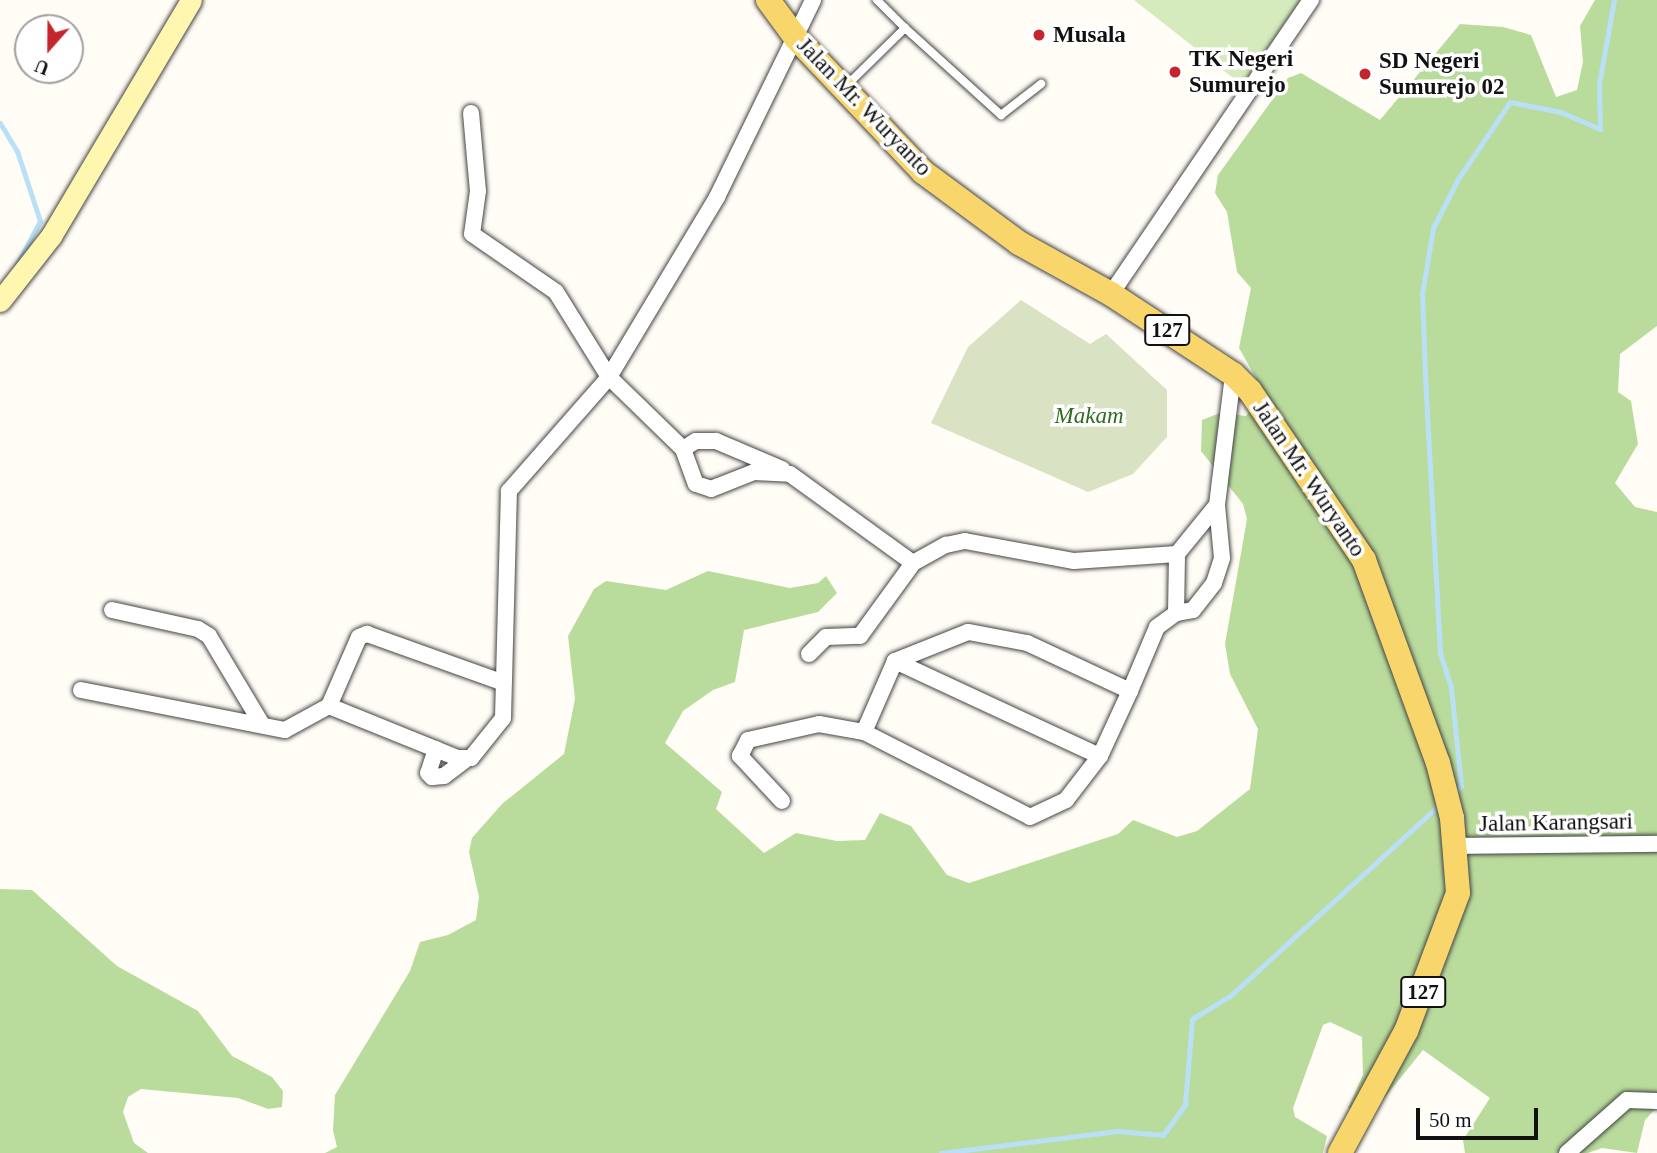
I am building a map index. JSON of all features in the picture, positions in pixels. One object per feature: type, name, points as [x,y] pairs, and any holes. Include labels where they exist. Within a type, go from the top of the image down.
[{"type":"main road","points":[[0,301],[51,236],[191,0]]},
{"type":"main road","name":"Jalan Mr. Wuryanto","points":[[768,0],[796,38],[923,172],[1019,243],[1111,295],[1233,374],[1250,391],[1364,560],[1438,763],[1452,818],[1458,893],[1434,967],[1406,1031],[1340,1153]]},
{"type":"street","points":[[436,749],[428,773],[432,778],[444,776],[466,760],[501,726],[509,491],[609,377],[717,197],[813,0]]},
{"type":"street","points":[[1111,295],[1311,0]]},
{"type":"street","points":[[471,113],[478,191],[472,234],[556,292],[609,377],[683,449],[690,476],[711,489],[754,472],[790,474]]},
{"type":"street","points":[[782,801],[740,756],[748,740],[819,724],[864,732],[1030,817],[1066,800],[1100,756],[1157,627],[1176,613],[1193,610],[1214,583],[1222,558],[1217,505],[1233,374]]},
{"type":"street","points":[[683,449],[696,441],[716,441],[790,474],[913,564]]},
{"type":"street","points":[[1176,613],[1178,554],[1217,505]]},
{"type":"street","points":[[809,654],[826,637],[860,636],[913,564],[946,545],[965,541],[1074,562],[1178,554]]},
{"type":"street","points":[[112,610],[198,629],[209,636],[261,723]]},
{"type":"street","points":[[864,732],[895,661],[976,631],[1027,643],[1130,691]]},
{"type":"street","points":[[81,690],[293,730],[328,706],[359,637],[367,635],[504,683]]},
{"type":"street","points":[[895,661],[1100,756]]},
{"type":"street","points":[[328,706],[466,760]]},
{"type":"street","name":"Jalan Karangsari","points":[[1455,846],[1657,844]]},
{"type":"street","points":[[1567,1153],[1627,1100],[1657,1101]]},
{"type":"lane","points":[[877,0],[1001,115],[1041,84]]},
{"type":"lane","points":[[844,88],[905,28]]},
{"type":"green space","points":[[1134,0],[1301,0],[1242,85]]},
{"type":"green space","points":[[1595,0],[1657,0],[1657,326],[1620,354],[1618,392],[1631,401],[1638,444],[1615,483],[1635,507],[1657,512],[1657,1107],[1645,1120],[1637,1153],[1602,1148],[1588,1153],[1465,1153],[1463,1140],[1490,1098],[1423,1050],[1369,1117],[1348,1108],[1363,1075],[1362,1037],[1330,1022],[1323,1025],[1293,1108],[1295,1117],[1327,1136],[1323,1153],[325,1153],[337,1147],[333,1130],[335,1095],[410,971],[420,942],[448,935],[476,920],[479,897],[469,852],[472,838],[502,804],[564,754],[575,699],[568,636],[594,589],[606,581],[666,590],[708,571],[790,588],[818,583],[826,576],[837,593],[818,612],[744,630],[735,682],[713,690],[683,711],[665,743],[722,792],[716,809],[764,853],[796,833],[837,841],[865,840],[880,813],[911,826],[947,875],[969,883],[1118,834],[1133,820],[1177,837],[1197,831],[1250,789],[1258,729],[1230,674],[1225,644],[1247,519],[1243,504],[1201,451],[1202,420],[1220,413],[1246,416],[1265,394],[1239,348],[1251,288],[1237,272],[1227,212],[1215,193],[1218,175],[1288,78],[1301,73],[1380,120],[1460,24],[1503,27],[1531,35],[1556,97],[1577,90],[1583,62],[1580,26]]},
{"type":"green space","name":"Makam","points":[[1021,300],[1090,344],[1106,334],[1167,390],[1167,437],[1133,474],[1088,492],[931,423],[968,347]]},
{"type":"green space","points":[[0,889],[32,890],[117,966],[198,1011],[232,1056],[272,1077],[283,1091],[282,1107],[268,1109],[238,1098],[141,1089],[128,1097],[123,1112],[134,1143],[148,1153],[0,1153]]},
{"type":"waterway","points":[[1453,793],[1461,786],[1451,687],[1440,653],[1422,294],[1433,228],[1458,179],[1510,102],[1561,112],[1600,129],[1599,84],[1614,0]]},
{"type":"waterway","points":[[0,123],[17,151],[40,221],[17,264]]},
{"type":"waterway","points":[[941,1153],[1118,1131],[1163,1135],[1185,1105],[1192,1019],[1230,996],[1440,804]]},
{"type":"place","name":"Musala","points":[[1039,35]]},
{"type":"place","name":"TK Negeri Sumurejo","points":[[1175,72]]},
{"type":"place","name":"SD Negeri Sumurejo 02","points":[[1365,74]]}]
